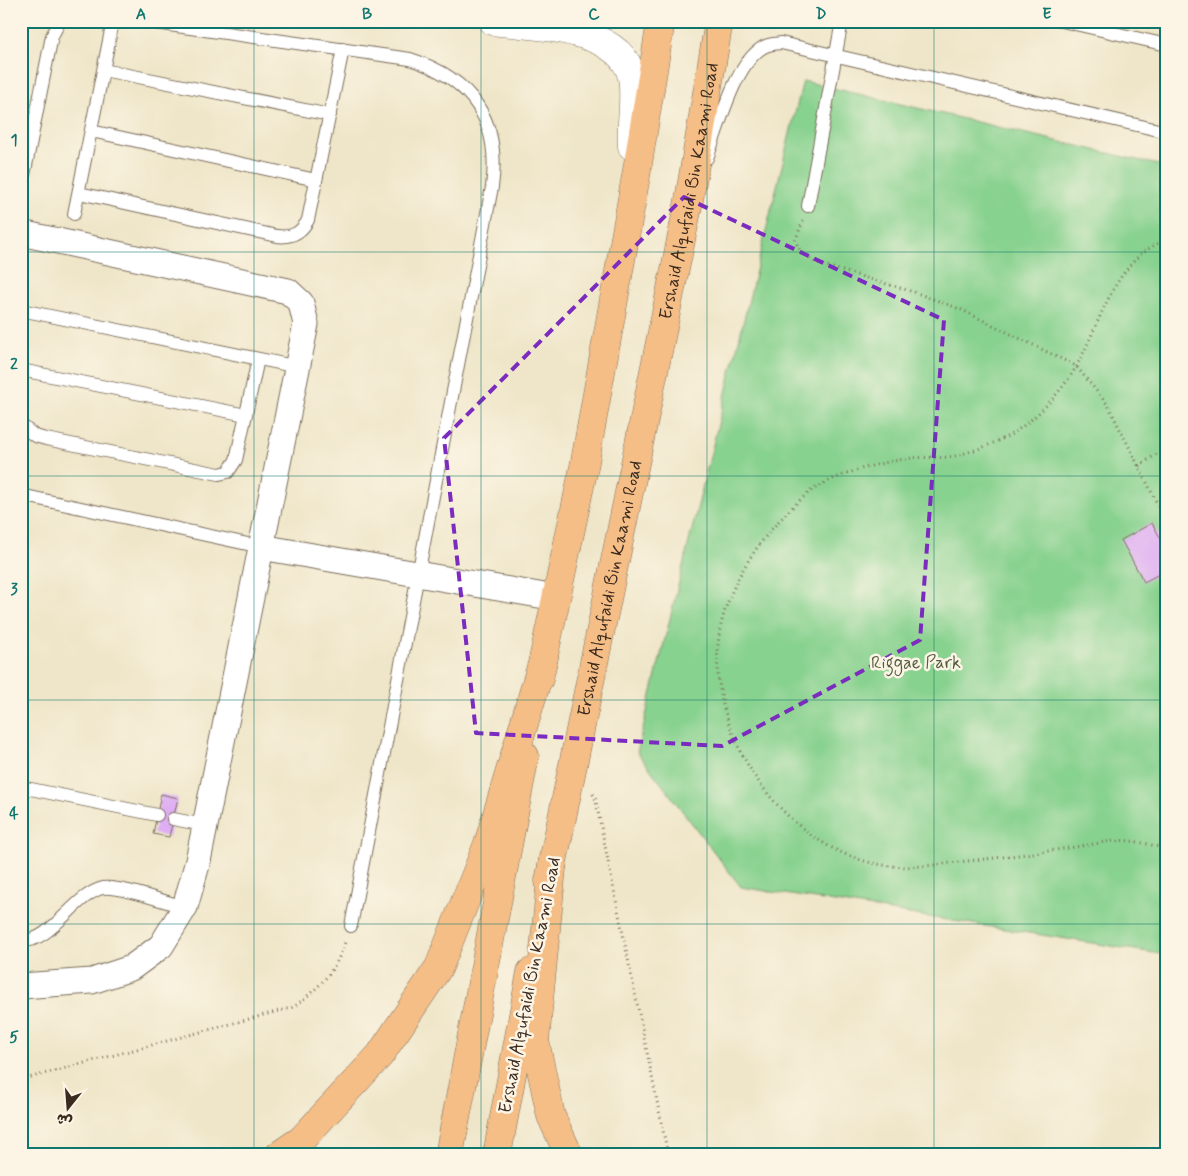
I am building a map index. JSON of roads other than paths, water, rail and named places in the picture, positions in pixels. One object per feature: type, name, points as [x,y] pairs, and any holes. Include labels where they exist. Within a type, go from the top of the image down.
[{"type":"main road","points":[[449,1155],[544,657],[584,467],[636,176],[661,21]]},
{"type":"main road","name":"Ershaid Alqufaidi Bin Kaami Road","points":[[497,1155],[553,858],[688,206],[719,21]]},
{"type":"main road","points":[[279,1155],[300,1140],[380,1055],[439,967],[489,841],[544,657]]},
{"type":"main road","points":[[553,858],[535,1040],[551,1116],[569,1155]]},
{"type":"street","points":[[493,21],[580,33],[602,42],[623,59],[629,69],[632,81],[632,142],[636,176]]},
{"type":"street","points":[[21,233],[288,291],[301,303],[306,324],[204,825],[185,907],[162,946],[131,968],[92,981],[21,986]]},
{"type":"street","points":[[261,547],[556,598]]},
{"type":"lane","points":[[21,190],[52,36],[60,21]]},
{"type":"lane","points":[[74,214],[113,21]]},
{"type":"lane","points":[[140,21],[410,59],[430,66],[449,76],[465,89],[479,106],[488,125],[494,145],[495,166],[492,188],[351,926]]},
{"type":"lane","points":[[808,206],[842,21]]},
{"type":"lane","points":[[1062,21],[1167,45]]},
{"type":"lane","points":[[688,206],[740,75],[759,50],[770,44],[781,43],[1167,132]]},
{"type":"lane","points":[[78,192],[287,237],[296,234],[308,220],[343,50]]},
{"type":"lane","points":[[103,70],[330,115]]},
{"type":"lane","points":[[91,131],[316,180]]},
{"type":"lane","points":[[21,310],[298,367]]},
{"type":"lane","points":[[21,426],[34,436],[46,439],[219,474],[228,472],[236,460],[258,359]]},
{"type":"lane","points":[[21,370],[246,415]]},
{"type":"lane","points":[[21,495],[261,547]]},
{"type":"lane","points":[[21,787],[157,816]]},
{"type":"lane","points":[[173,819],[204,825]]},
{"type":"lane","points":[[21,942],[37,938],[91,894],[103,888],[116,888],[185,907]]},
{"type":"park label","name":"Riggae Park","points":[[916,662]]}]
